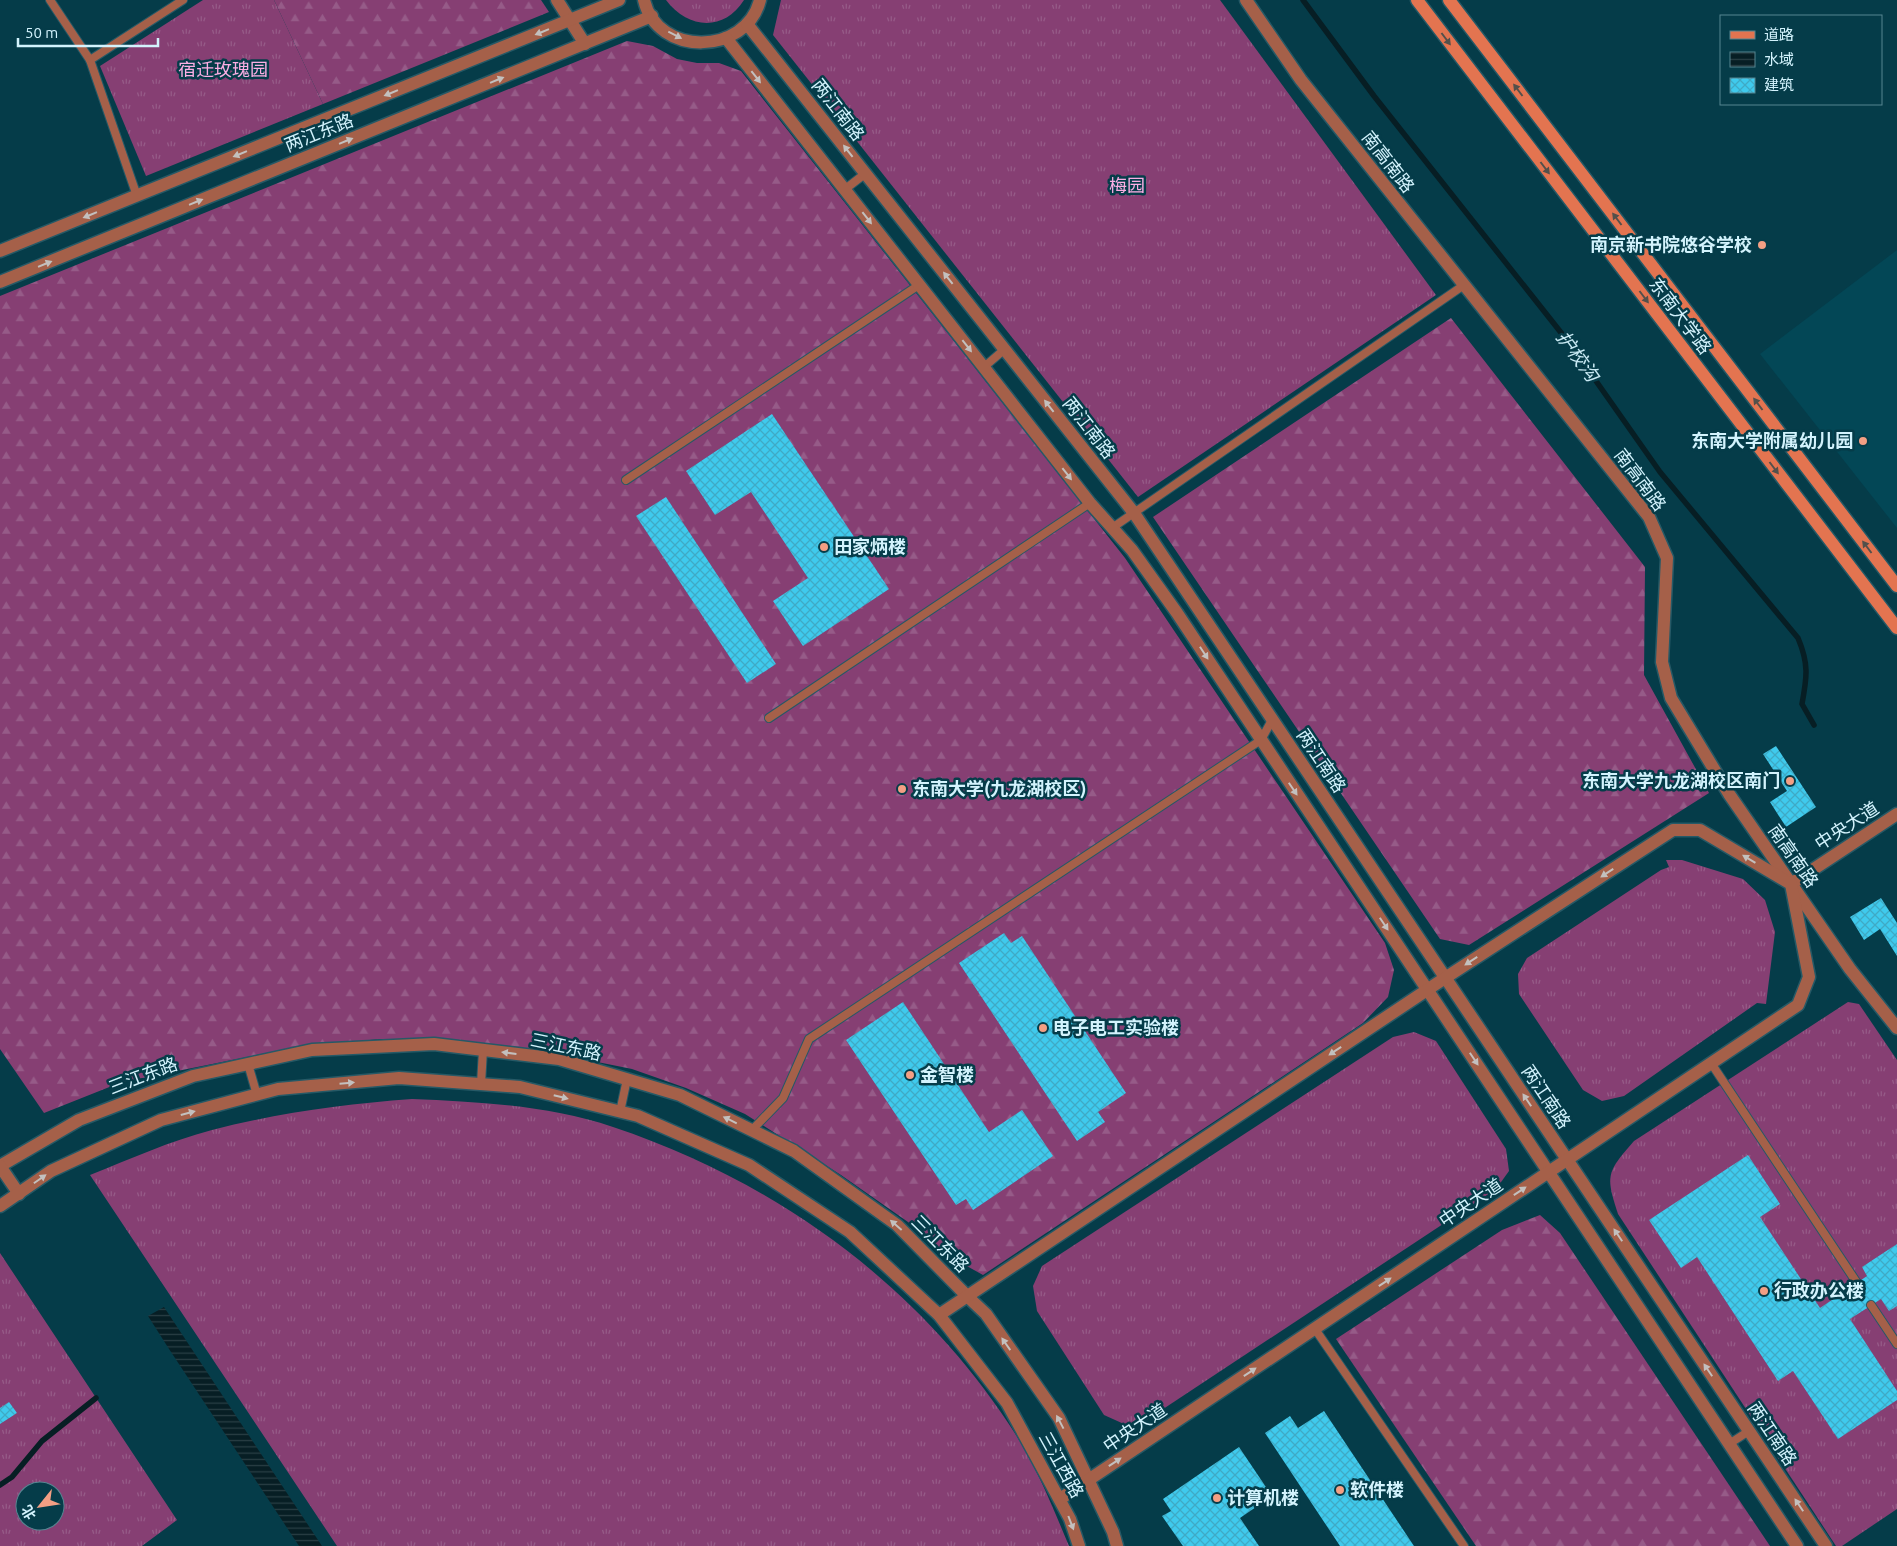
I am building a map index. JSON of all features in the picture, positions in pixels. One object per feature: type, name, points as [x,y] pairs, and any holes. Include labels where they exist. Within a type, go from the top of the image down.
[{"type":"main road","name":"东南大学路","points":[[1417,0],[1897,628]]},
{"type":"main road","name":"东南大学路","points":[[1449,0],[1897,586]]},
{"type":"street","points":[[557,0],[585,44]]},
{"type":"street","name":"两江东路","points":[[0,251],[619,0]]},
{"type":"street","points":[[644,0],[656,23],[672,36],[692,43],[712,43],[726,38],[748,24],[759,7],[760,0]]},
{"type":"street","name":"南高南路","points":[[1246,0],[1301,80],[1649,517],[1667,558],[1662,662],[1671,698],[1729,794],[1850,969],[1897,1028]]},
{"type":"street","name":"两江东路","points":[[0,282],[652,16]]},
{"type":"street","name":"两江南路","points":[[748,24],[1134,512],[1826,1546]]},
{"type":"street","points":[[726,38],[1090,503],[1132,550],[1177,613],[1797,1546]]},
{"type":"street","name":"中央大道","points":[[1060,1499],[1798,1005],[1809,977],[1791,884],[1897,814]]},
{"type":"street","points":[[0,1206],[51,1171],[161,1120],[278,1089],[399,1078],[520,1087],[638,1116],[749,1165],[850,1232],[940,1315],[1427,990],[1673,830],[1700,830],[1791,884]]},
{"type":"street","name":"三江东路","points":[[0,1166],[79,1120],[193,1076],[312,1050],[434,1044],[559,1060],[680,1095],[794,1151],[897,1224],[986,1314],[1035,1384]]},
{"type":"street","points":[[0,1166],[19,1194]]},
{"type":"street","name":"三江西路","points":[[940,1315],[1007,1403],[1060,1499],[1070,1519],[1079,1546]]},
{"type":"street","name":"三江西路","points":[[1035,1384],[1059,1418],[1113,1532],[1117,1546]]},
{"type":"lane","points":[[50,0],[90,60],[137,196]]},
{"type":"lane","points":[[164,0],[170,8]]},
{"type":"lane","points":[[90,60],[183,0]]},
{"type":"lane","points":[[844,190],[866,173]]},
{"type":"lane","points":[[626,480],[919,285]]},
{"type":"lane","points":[[1112,528],[1464,285]]},
{"type":"lane","points":[[984,367],[1005,349]]},
{"type":"lane","points":[[769,718],[1090,503]]},
{"type":"lane","points":[[752,1130],[782,1098],[809,1039],[1261,740],[1272,720]]},
{"type":"lane","points":[[480,1084],[483,1050]]},
{"type":"lane","points":[[1711,1063],[1857,1283]]},
{"type":"lane","points":[[248,1064],[257,1095]]},
{"type":"lane","points":[[620,1112],[627,1079]]},
{"type":"lane","points":[[1871,1305],[1897,1344]]},
{"type":"lane","points":[[1315,1329],[1464,1546]]},
{"type":"lane","points":[[1729,1444],[1749,1430]]},
{"type":"shaded area","name":"东南大学附属幼儿园","points":[[1897,250],[1897,528],[1760,354]]},
{"type":"green space","name":"宿迁玫瑰园","points":[[203,0],[274,0],[323,104],[146,176],[100,66]]},
{"type":"green space","points":[[274,0],[541,0],[549,12],[323,104]]},
{"type":"green space","points":[[666,0],[744,0],[726,18],[716,22],[705,23],[694,21],[684,16]]},
{"type":"green space","name":"梅园","points":[[781,0],[1220,0],[1436,295],[1138,497],[773,35]]},
{"type":"green space","points":[[627,41],[653,46],[677,59],[697,63],[719,63],[741,71],[1125,558],[1385,943],[1394,970],[1388,997],[1363,1023],[983,1275],[947,1255],[908,1222],[841,1175],[745,1114],[686,1088],[632,1069],[563,1055],[471,1042],[380,1039],[297,1047],[122,1082],[44,1113],[0,1049],[0,296]]},
{"type":"green space","points":[[1451,318],[1645,567],[1644,675],[1709,793],[1469,945],[1440,939],[1153,517]]},
{"type":"green space","points":[[1666,860],[1682,860],[1743,879],[1765,900],[1775,932],[1766,1004],[1757,1003],[1624,1096],[1602,1101],[1583,1090],[1519,994],[1518,974],[1527,958],[1661,870],[1669,867]]},
{"type":"green space","points":[[1848,1002],[1859,1004],[1897,1060],[1897,1509],[1842,1546],[1836,1546],[1618,1214],[1610,1182],[1611,1174],[1618,1160],[1634,1141]]},
{"type":"green space","points":[[1414,1032],[1436,1041],[1506,1149],[1509,1171],[1496,1189],[1145,1421],[1124,1424],[1104,1415],[1037,1311],[1033,1286],[1042,1266],[1393,1037]]},
{"type":"green space","points":[[412,1099],[539,1109],[613,1127],[674,1150],[732,1178],[788,1210],[841,1246],[891,1287],[937,1332],[978,1382],[1024,1448],[1045,1489],[1069,1546],[337,1546],[90,1175],[181,1139],[237,1124],[311,1110]]},
{"type":"green space","points":[[1540,1215],[1560,1233],[1770,1546],[1476,1546],[1336,1339],[1502,1230]]},
{"type":"green space","points":[[0,1253],[177,1520],[142,1546],[0,1546]]},
{"type":"water","points":[[164,1307],[322,1546],[299,1546],[148,1316]]},
{"type":"building","name":"田家炳楼","points":[[772,414],[889,589],[803,646],[773,601],[808,578],[751,492],[715,515],[686,471]]},
{"type":"building","points":[[666,497],[776,664],[747,683],[636,516]]},
{"type":"building","name":"东南大学九龙湖校区南门","points":[[1776,746],[1816,807],[1786,827],[1770,802],[1787,791],[1763,754]]},
{"type":"building","points":[[1881,898],[1897,923],[1897,956],[1880,929],[1864,940],[1850,917]]},
{"type":"building","name":"电子电工实验楼","points":[[1004,933],[1011,943],[1022,936],[1126,1093],[1098,1112],[1105,1122],[1077,1141],[959,963]]},
{"type":"building","name":"金智楼","points":[[903,1002],[989,1132],[1022,1110],[1053,1156],[973,1210],[966,1199],[956,1205],[846,1040]]},
{"type":"building","name":"行政办公楼","points":[[1748,1155],[1780,1204],[1760,1217],[1820,1308],[1867,1276],[1862,1267],[1897,1244],[1897,1306],[1889,1311],[1881,1299],[1850,1319],[1897,1391],[1897,1400],[1838,1439],[1793,1371],[1778,1381],[1697,1257],[1681,1268],[1649,1220]]},
{"type":"building","points":[[9,1402],[17,1413],[0,1424],[0,1408]]},
{"type":"building","name":"软件楼","points":[[1324,1411],[1414,1546],[1340,1546],[1265,1433],[1290,1416],[1298,1428]]},
{"type":"building","name":"计算机楼","points":[[1239,1447],[1272,1496],[1240,1518],[1259,1546],[1183,1546],[1162,1516],[1171,1511],[1163,1499]]},
{"type":"waterway","name":"护校沟","points":[[1303,0],[1374,96],[1570,344],[1660,472],[1798,638],[1804,655],[1806,671],[1802,704],[1814,725]]},
{"type":"waterway","points":[[0,1485],[12,1477],[42,1441],[96,1398]]},
{"type":"place","name":"南京新书院悠谷学校","points":[[1762,245]]},
{"type":"place","name":"东南大学附属幼儿园","points":[[1863,441]]},
{"type":"place","name":"田家炳楼","points":[[824,547]]},
{"type":"place","name":"东南大学九龙湖校区南门","points":[[1790,781]]},
{"type":"place","name":"东南大学(九龙湖校区)","points":[[902,789]]},
{"type":"place","name":"电子电工实验楼","points":[[1043,1028]]},
{"type":"place","name":"金智楼","points":[[910,1075]]},
{"type":"place","name":"行政办公楼","points":[[1764,1291]]},
{"type":"place","name":"软件楼","points":[[1340,1490]]},
{"type":"place","name":"计算机楼","points":[[1217,1498]]}]
